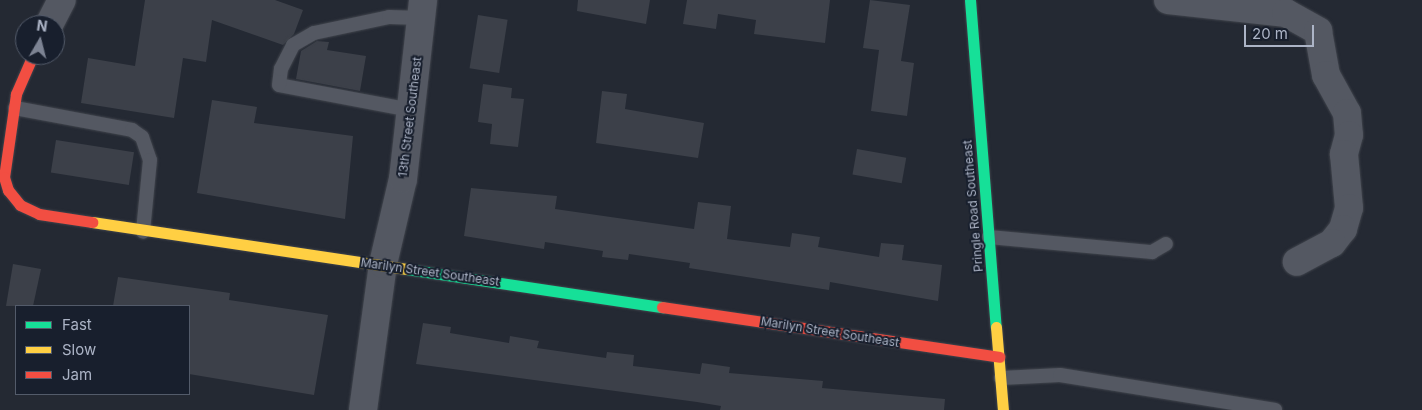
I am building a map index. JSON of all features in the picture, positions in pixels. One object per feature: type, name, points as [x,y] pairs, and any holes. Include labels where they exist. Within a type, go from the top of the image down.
[{"type":"street","points":[[54,15],[62,0]]},
{"type":"street","name":"Pringle Road Southeast","points":[[970,0],[1003,410]]},
{"type":"street","points":[[1168,0],[1286,13],[1318,31],[1326,75],[1347,113],[1349,135],[1344,154],[1349,208],[1343,229],[1332,243],[1297,262]]},
{"type":"street","name":"13th Street Southeast","points":[[363,410],[383,264],[404,179],[422,9]]},
{"type":"street","name":"Marilyn Street Southeast","points":[[28,65],[22,76],[14,108],[4,176],[8,190],[20,205],[75,222],[383,264],[999,357]]},
{"type":"lane","points":[[411,110],[279,85],[281,69],[293,45],[314,33],[422,9]]},
{"type":"lane","points":[[14,108],[132,130],[142,137],[150,160],[143,232]]},
{"type":"lane","points":[[989,237],[1152,252],[1166,244]]},
{"type":"lane","points":[[1001,378],[1060,375],[1275,410]]},
{"type":"building","points":[[145,0],[275,0],[303,10],[294,34],[283,45],[212,20],[206,62],[183,58],[174,118],[81,103],[88,58],[135,66]]},
{"type":"building","points":[[578,0],[650,0],[646,24],[577,11]]},
{"type":"building","points":[[687,0],[830,0],[825,43],[754,34],[756,20],[718,14],[716,29],[683,24]]},
{"type":"building","points":[[870,0],[910,5],[901,61],[914,63],[907,116],[871,111],[879,50],[863,48]]},
{"type":"building","points":[[478,15],[508,20],[499,73],[470,68]]},
{"type":"building","points":[[317,41],[329,42],[327,50],[366,56],[360,91],[296,79],[301,51]]},
{"type":"building","points":[[483,84],[512,88],[511,98],[524,99],[518,147],[490,144],[492,124],[478,122]]},
{"type":"building","points":[[602,91],[627,94],[625,109],[704,123],[698,158],[596,143]]},
{"type":"building","points":[[212,100],[257,107],[254,123],[353,136],[345,219],[197,193]]},
{"type":"building","points":[[56,140],[134,152],[129,185],[51,173]]},
{"type":"building","points":[[857,149],[906,158],[902,183],[852,175]]},
{"type":"building","points":[[471,188],[557,196],[555,209],[694,229],[698,202],[731,206],[727,239],[790,247],[792,233],[820,237],[818,247],[879,257],[881,243],[904,245],[902,260],[942,265],[938,301],[830,282],[829,290],[689,268],[690,263],[629,254],[628,260],[602,257],[603,251],[545,242],[544,249],[464,236]]},
{"type":"building","points":[[13,264],[41,269],[33,305],[6,306]]},
{"type":"building","points":[[118,277],[230,293],[229,300],[328,315],[314,395],[190,374],[190,305],[113,305]]},
{"type":"building","points":[[423,323],[451,327],[450,333],[509,343],[510,336],[539,341],[537,348],[606,358],[607,352],[634,355],[633,366],[700,374],[702,363],[730,367],[729,373],[823,381],[822,388],[945,399],[944,410],[720,410],[721,406],[697,402],[416,364]]},
{"type":"traffic: fast","points":[[970,0],[996,327]]},
{"type":"traffic: fast","points":[[407,269],[662,307]]},
{"type":"traffic: slow","points":[[92,222],[407,269]]},
{"type":"traffic: slow","points":[[996,327],[1003,410]]},
{"type":"traffic: jam","points":[[29,65],[16,94],[4,177],[8,190],[20,205],[39,214],[92,222]]},
{"type":"traffic: jam","points":[[662,307],[999,357]]}]
